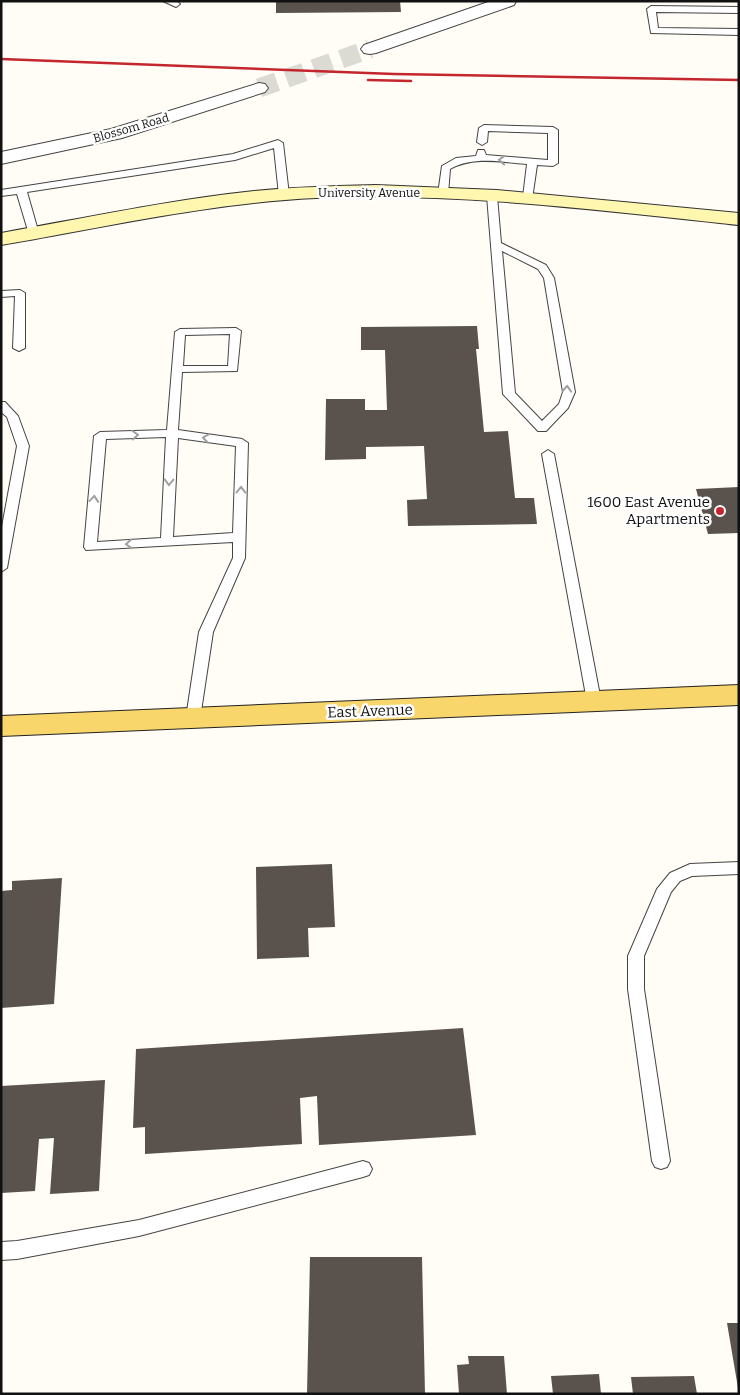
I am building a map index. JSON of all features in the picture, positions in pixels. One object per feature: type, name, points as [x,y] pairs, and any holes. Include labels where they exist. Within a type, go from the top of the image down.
[{"type":"main road","name":"University Avenue","points":[[1,239],[190,205],[284,195],[373,192],[528,197],[739,219]]},
{"type":"main road","name":"East Avenue","points":[[1,726],[739,695]]},
{"type":"street","points":[[370,49],[508,1]]},
{"type":"street","name":"Blossom Road","points":[[1,158],[115,134],[259,88]]},
{"type":"lane","points":[[739,10],[650,5],[654,31],[739,32]]},
{"type":"lane","points":[[443,194],[445,168],[459,160],[481,156],[553,163],[553,130],[484,128],[482,142]]},
{"type":"lane","points":[[1,193],[235,157],[278,144],[284,195]]},
{"type":"lane","points":[[528,197],[532,162]]},
{"type":"lane","points":[[21,190],[34,234]]},
{"type":"lane","points":[[492,196],[496,244],[509,394],[542,428],[564,405],[569,392],[549,278],[542,267],[496,244]]},
{"type":"lane","points":[[1,294],[20,293],[19,348]]},
{"type":"lane","points":[[167,542],[171,433],[176,369],[180,332],[236,331],[234,369],[176,369]]},
{"type":"lane","points":[[1,405],[12,416],[23,446],[1,568]]},
{"type":"lane","points":[[193,718],[206,632],[239,558],[240,537],[242,443],[171,433],[100,436],[90,547],[240,537]]},
{"type":"lane","points":[[548,454],[594,701]]},
{"type":"lane","points":[[661,1162],[636,989],[636,956],[666,889],[675,877],[690,870],[739,868]]},
{"type":"lane","points":[[1,1251],[17,1250],[139,1228],[363,1169]]},
{"type":"building","points":[[276,1],[400,1],[401,12],[276,13]]},
{"type":"building","points":[[477,326],[479,349],[476,349],[484,432],[508,431],[515,498],[534,498],[537,524],[408,526],[407,500],[427,499],[424,446],[366,447],[366,459],[325,460],[326,399],[365,399],[365,410],[387,410],[385,350],[361,350],[361,327]]},
{"type":"building","name":"1600 East Avenue Apartments","points":[[739,487],[739,533],[708,534],[696,489]]},
{"type":"building","points":[[332,864],[335,927],[308,928],[309,957],[257,959],[256,867]]},
{"type":"building","points":[[62,878],[54,1004],[1,1008],[1,891],[12,890],[12,881]]},
{"type":"building","points":[[463,1028],[476,1135],[319,1145],[317,1096],[300,1098],[302,1144],[145,1154],[145,1127],[133,1128],[136,1049]]},
{"type":"building","points":[[105,1080],[99,1191],[50,1194],[54,1138],[39,1139],[35,1191],[1,1193],[1,1086]]},
{"type":"building","points":[[310,1257],[422,1257],[425,1394],[307,1394]]},
{"type":"building","points":[[727,1323],[739,1323],[738,1388]]},
{"type":"building","points":[[468,1356],[504,1356],[507,1394],[459,1394],[457,1365],[469,1364]]},
{"type":"building","points":[[599,1374],[601,1394],[553,1394],[551,1376]]},
{"type":"building","points":[[694,1376],[697,1394],[633,1394],[631,1377]]},
{"type":"tunnel","points":[[259,88],[370,49]]},
{"type":"railway","points":[[1,59],[394,74],[739,80]]},
{"type":"railway","points":[[368,80],[411,81]]},
{"type":"place","name":"1600 East Avenue Apartments","points":[[720,511]]}]
